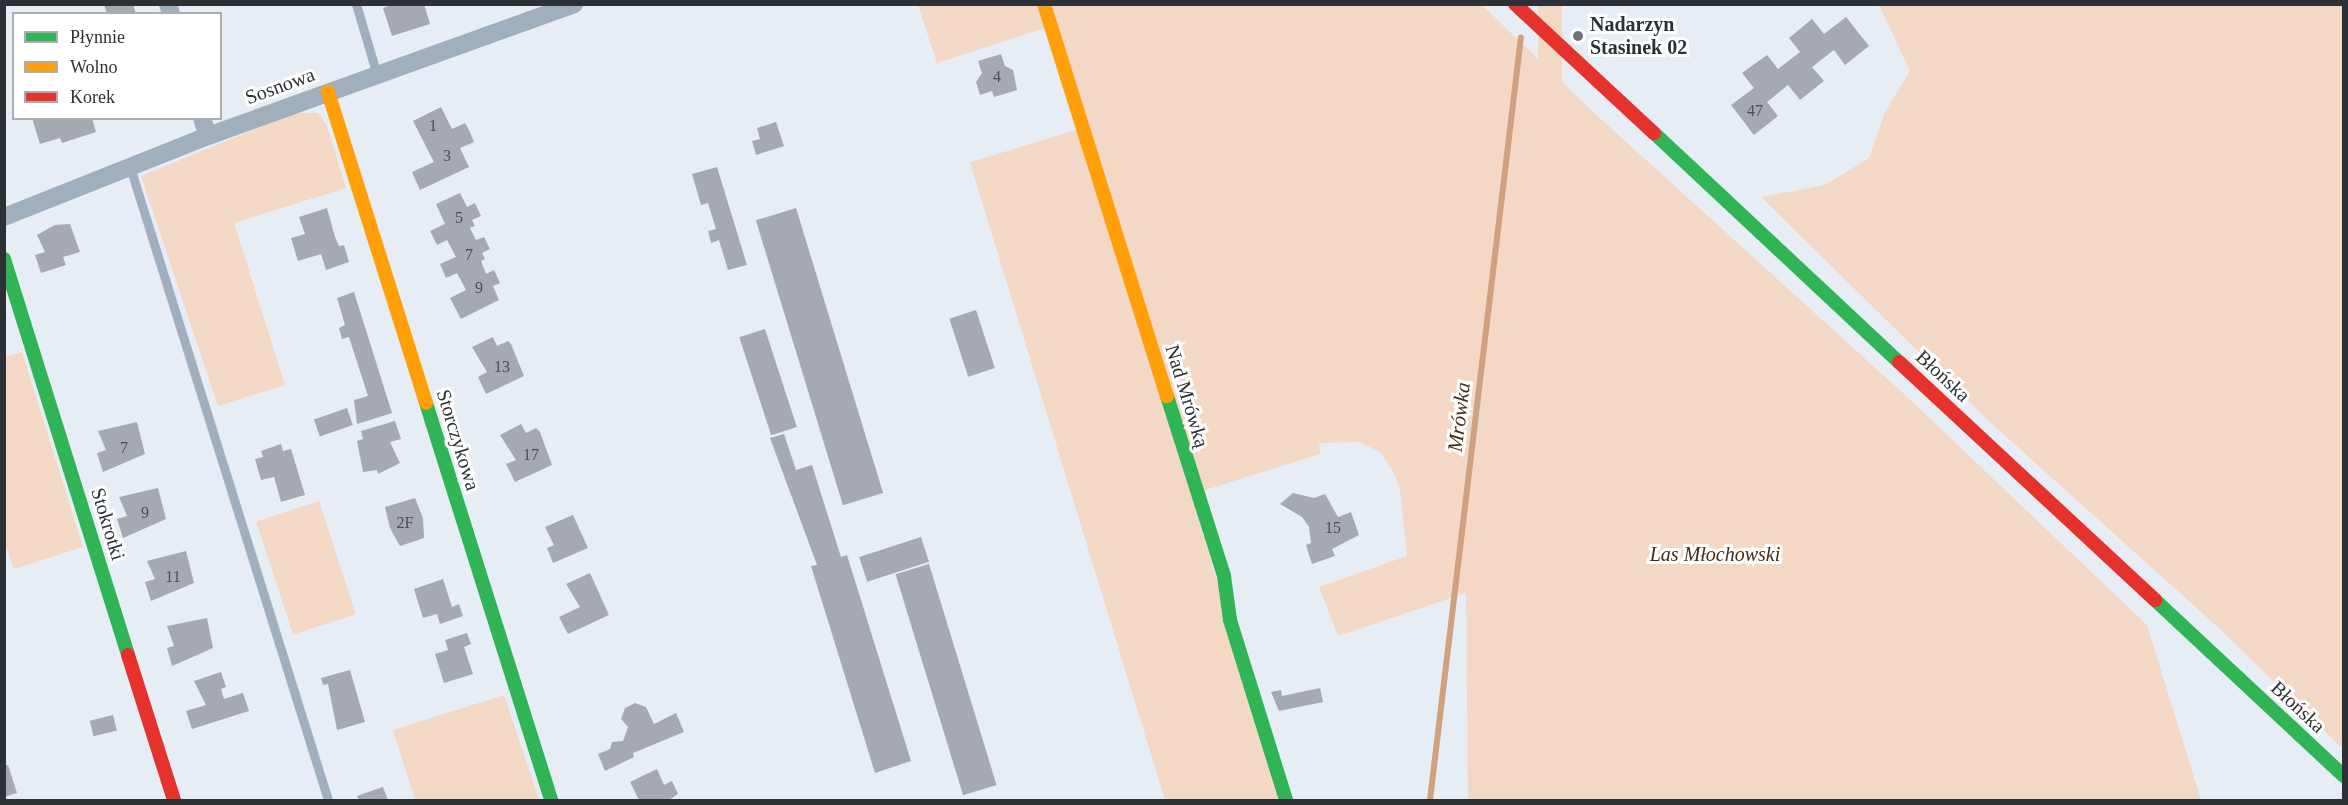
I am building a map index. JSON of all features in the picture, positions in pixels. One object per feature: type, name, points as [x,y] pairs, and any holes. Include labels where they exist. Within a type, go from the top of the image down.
[{"type":"street","name":"Sosnowa","points":[[4,217],[130,167],[205,127],[328,92],[574,4]]},
{"type":"street","name":"Nad Mrówką","points":[[1044,4],[1224,576],[1230,620],[1286,801]]},
{"type":"street","name":"Błońska","points":[[1515,4],[2343,776]]},
{"type":"street","name":"Storczykowa","points":[[328,92],[551,801]]},
{"type":"street","name":"Stokrotki","points":[[4,259],[174,801]]},
{"type":"lane","points":[[356,4],[377,75]]},
{"type":"lane","points":[[130,167],[328,801]]},
{"type":"green space","points":[[918,5],[1037,5],[1045,28],[937,63]]},
{"type":"green space","name":"Las Młochowski","points":[[1049,5],[1482,5],[1592,111],[1904,394],[2147,625],[2201,800],[1468,800],[1466,593],[1338,636],[1319,587],[1407,556],[1400,491],[1395,475],[1381,453],[1360,442],[1319,443],[1320,454],[1202,491]]},
{"type":"green space","points":[[1538,5],[1562,5],[1562,238],[1538,238]]},
{"type":"green space","points":[[1879,5],[2343,5],[2343,749],[2221,630],[1991,423],[1761,197],[1825,185],[1869,158],[1885,112],[1910,71]]},
{"type":"green space","points":[[294,113],[318,113],[327,126],[346,188],[234,223],[285,385],[218,406],[141,176]]},
{"type":"green space","points":[[1079,129],[1284,798],[1165,800],[970,162]]},
{"type":"green space","points":[[22,352],[83,547],[14,569],[4,540],[4,357]]},
{"type":"green space","points":[[319,501],[356,614],[293,635],[256,521]]},
{"type":"green space","points":[[504,695],[539,800],[415,800],[393,730]]},
{"type":"building","points":[[104,4],[133,4],[135,12],[106,12]]},
{"type":"building","points":[[395,4],[424,4],[430,24],[392,36],[383,8]]},
{"type":"building","points":[[1846,17],[1869,46],[1845,65],[1834,50],[1812,67],[1824,81],[1800,100],[1788,85],[1767,102],[1778,116],[1754,135],[1731,105],[1754,88],[1742,73],[1767,55],[1778,69],[1800,52],[1789,38],[1812,19],[1824,34]]},
{"type":"building","points":[[1001,54],[1005,66],[1013,70],[1017,90],[994,97],[992,91],[980,95],[976,82],[982,73],[978,61]]},
{"type":"building","points":[[441,107],[452,129],[465,123],[469,130],[474,142],[460,148],[469,167],[420,190],[412,172],[434,162],[413,121]]},
{"type":"building","points":[[33,120],[93,120],[96,132],[62,143],[60,138],[40,144]]},
{"type":"building","points":[[776,122],[784,146],[756,155],[752,141],[760,139],[757,128]]},
{"type":"building","points":[[717,167],[747,265],[728,270],[719,240],[711,243],[708,231],[716,229],[708,203],[701,205],[692,174]]},
{"type":"building","points":[[460,193],[467,207],[475,203],[481,216],[472,220],[475,226],[470,228],[476,240],[484,237],[490,249],[482,253],[485,259],[481,261],[486,274],[494,270],[500,283],[493,286],[499,300],[461,319],[450,298],[466,290],[457,273],[446,278],[440,264],[456,257],[447,240],[437,245],[430,231],[445,224],[436,204]]},
{"type":"building","points":[[327,208],[335,237],[339,246],[344,245],[349,262],[326,270],[321,254],[298,261],[291,238],[305,234],[299,217]]},
{"type":"building","points":[[796,208],[883,493],[843,505],[756,220]]},
{"type":"building","points":[[70,224],[80,252],[63,257],[66,265],[41,273],[35,255],[45,252],[37,235],[55,225]]},
{"type":"building","points":[[354,292],[392,413],[357,424],[354,400],[368,396],[349,337],[342,339],[339,328],[345,325],[337,298]]},
{"type":"building","points":[[976,310],[995,368],[968,377],[949,319]]},
{"type":"building","points":[[765,329],[797,427],[771,435],[739,337]]},
{"type":"building","points":[[493,337],[497,346],[508,341],[511,344],[524,376],[486,394],[478,377],[487,372],[472,347]]},
{"type":"building","points":[[347,408],[353,425],[320,436],[314,419]]},
{"type":"building","points":[[395,421],[401,439],[390,442],[400,463],[378,474],[377,470],[363,472],[357,441],[363,439],[361,431]]},
{"type":"building","points":[[137,422],[145,454],[103,472],[97,453],[106,450],[98,431]]},
{"type":"building","points":[[521,424],[526,433],[536,428],[540,432],[552,465],[515,482],[506,464],[516,460],[500,435]]},
{"type":"building","points":[[784,434],[796,470],[812,465],[841,557],[847,555],[911,761],[875,773],[811,566],[817,565],[770,438]]},
{"type":"building","points":[[281,444],[283,451],[291,449],[305,495],[281,502],[274,477],[261,480],[255,459],[263,457],[261,451]]},
{"type":"building","points":[[158,488],[166,519],[123,538],[117,519],[127,516],[119,497]]},
{"type":"building","points":[[1293,493],[1314,498],[1325,494],[1338,517],[1351,512],[1359,535],[1332,549],[1335,556],[1312,564],[1306,545],[1311,543],[1309,527],[1302,517],[1280,504]]},
{"type":"building","points":[[415,498],[423,518],[424,538],[400,546],[390,528],[385,507]]},
{"type":"building","points":[[573,515],[588,548],[553,563],[547,548],[554,545],[545,527]]},
{"type":"building","points":[[921,537],[929,562],[867,582],[859,557]]},
{"type":"building","points":[[186,551],[194,583],[151,601],[145,582],[155,579],[147,561]]},
{"type":"building","points":[[929,564],[997,785],[963,795],[896,574]]},
{"type":"building","points":[[590,573],[609,615],[568,634],[559,617],[580,607],[566,584]]},
{"type":"building","points":[[443,579],[452,607],[459,604],[463,616],[440,624],[437,614],[423,618],[414,589]]},
{"type":"building","points":[[207,618],[213,648],[172,666],[167,648],[174,646],[167,626]]},
{"type":"building","points":[[467,633],[471,644],[464,647],[473,674],[444,683],[435,654],[448,650],[445,640]]},
{"type":"building","points":[[350,670],[365,722],[337,730],[328,684],[323,685],[321,678]]},
{"type":"building","points":[[221,672],[226,687],[221,689],[224,699],[243,693],[249,711],[192,729],[186,711],[206,705],[194,681]]},
{"type":"building","points":[[1320,688],[1323,702],[1279,711],[1271,692],[1281,690],[1282,696]]},
{"type":"building","points":[[635,703],[646,707],[654,724],[676,713],[684,732],[633,753],[634,757],[605,771],[598,754],[610,749],[612,742],[623,741],[628,727],[621,719],[625,708]]},
{"type":"building","points":[[113,715],[117,731],[94,736],[90,721]]},
{"type":"building","points":[[8,765],[17,793],[4,797],[4,766]]},
{"type":"building","points":[[657,769],[664,785],[672,781],[678,794],[669,800],[639,800],[630,782]]},
{"type":"building","points":[[383,787],[388,800],[359,800],[357,796]]},
{"type":"waterway","name":"Mrówka","points":[[1430,800],[1521,37]]},
{"type":"traffic: fast","points":[[1654,133],[1899,362]]},
{"type":"traffic: fast","points":[[4,259],[128,655]]},
{"type":"traffic: fast","points":[[1167,396],[1224,576],[1230,620],[1286,800]]},
{"type":"traffic: fast","points":[[426,403],[551,800]]},
{"type":"traffic: fast","points":[[2155,600],[2344,776]]},
{"type":"traffic: slow","points":[[1044,4],[1167,396]]},
{"type":"traffic: slow","points":[[328,92],[426,403]]},
{"type":"traffic: jam","points":[[1515,4],[1654,133]]},
{"type":"traffic: jam","points":[[1899,362],[2155,600]]},
{"type":"traffic: jam","points":[[128,655],[174,800]]},
{"type":"place","name":"Nadarzyn Stasinek 02","points":[[1578,36]]}]
